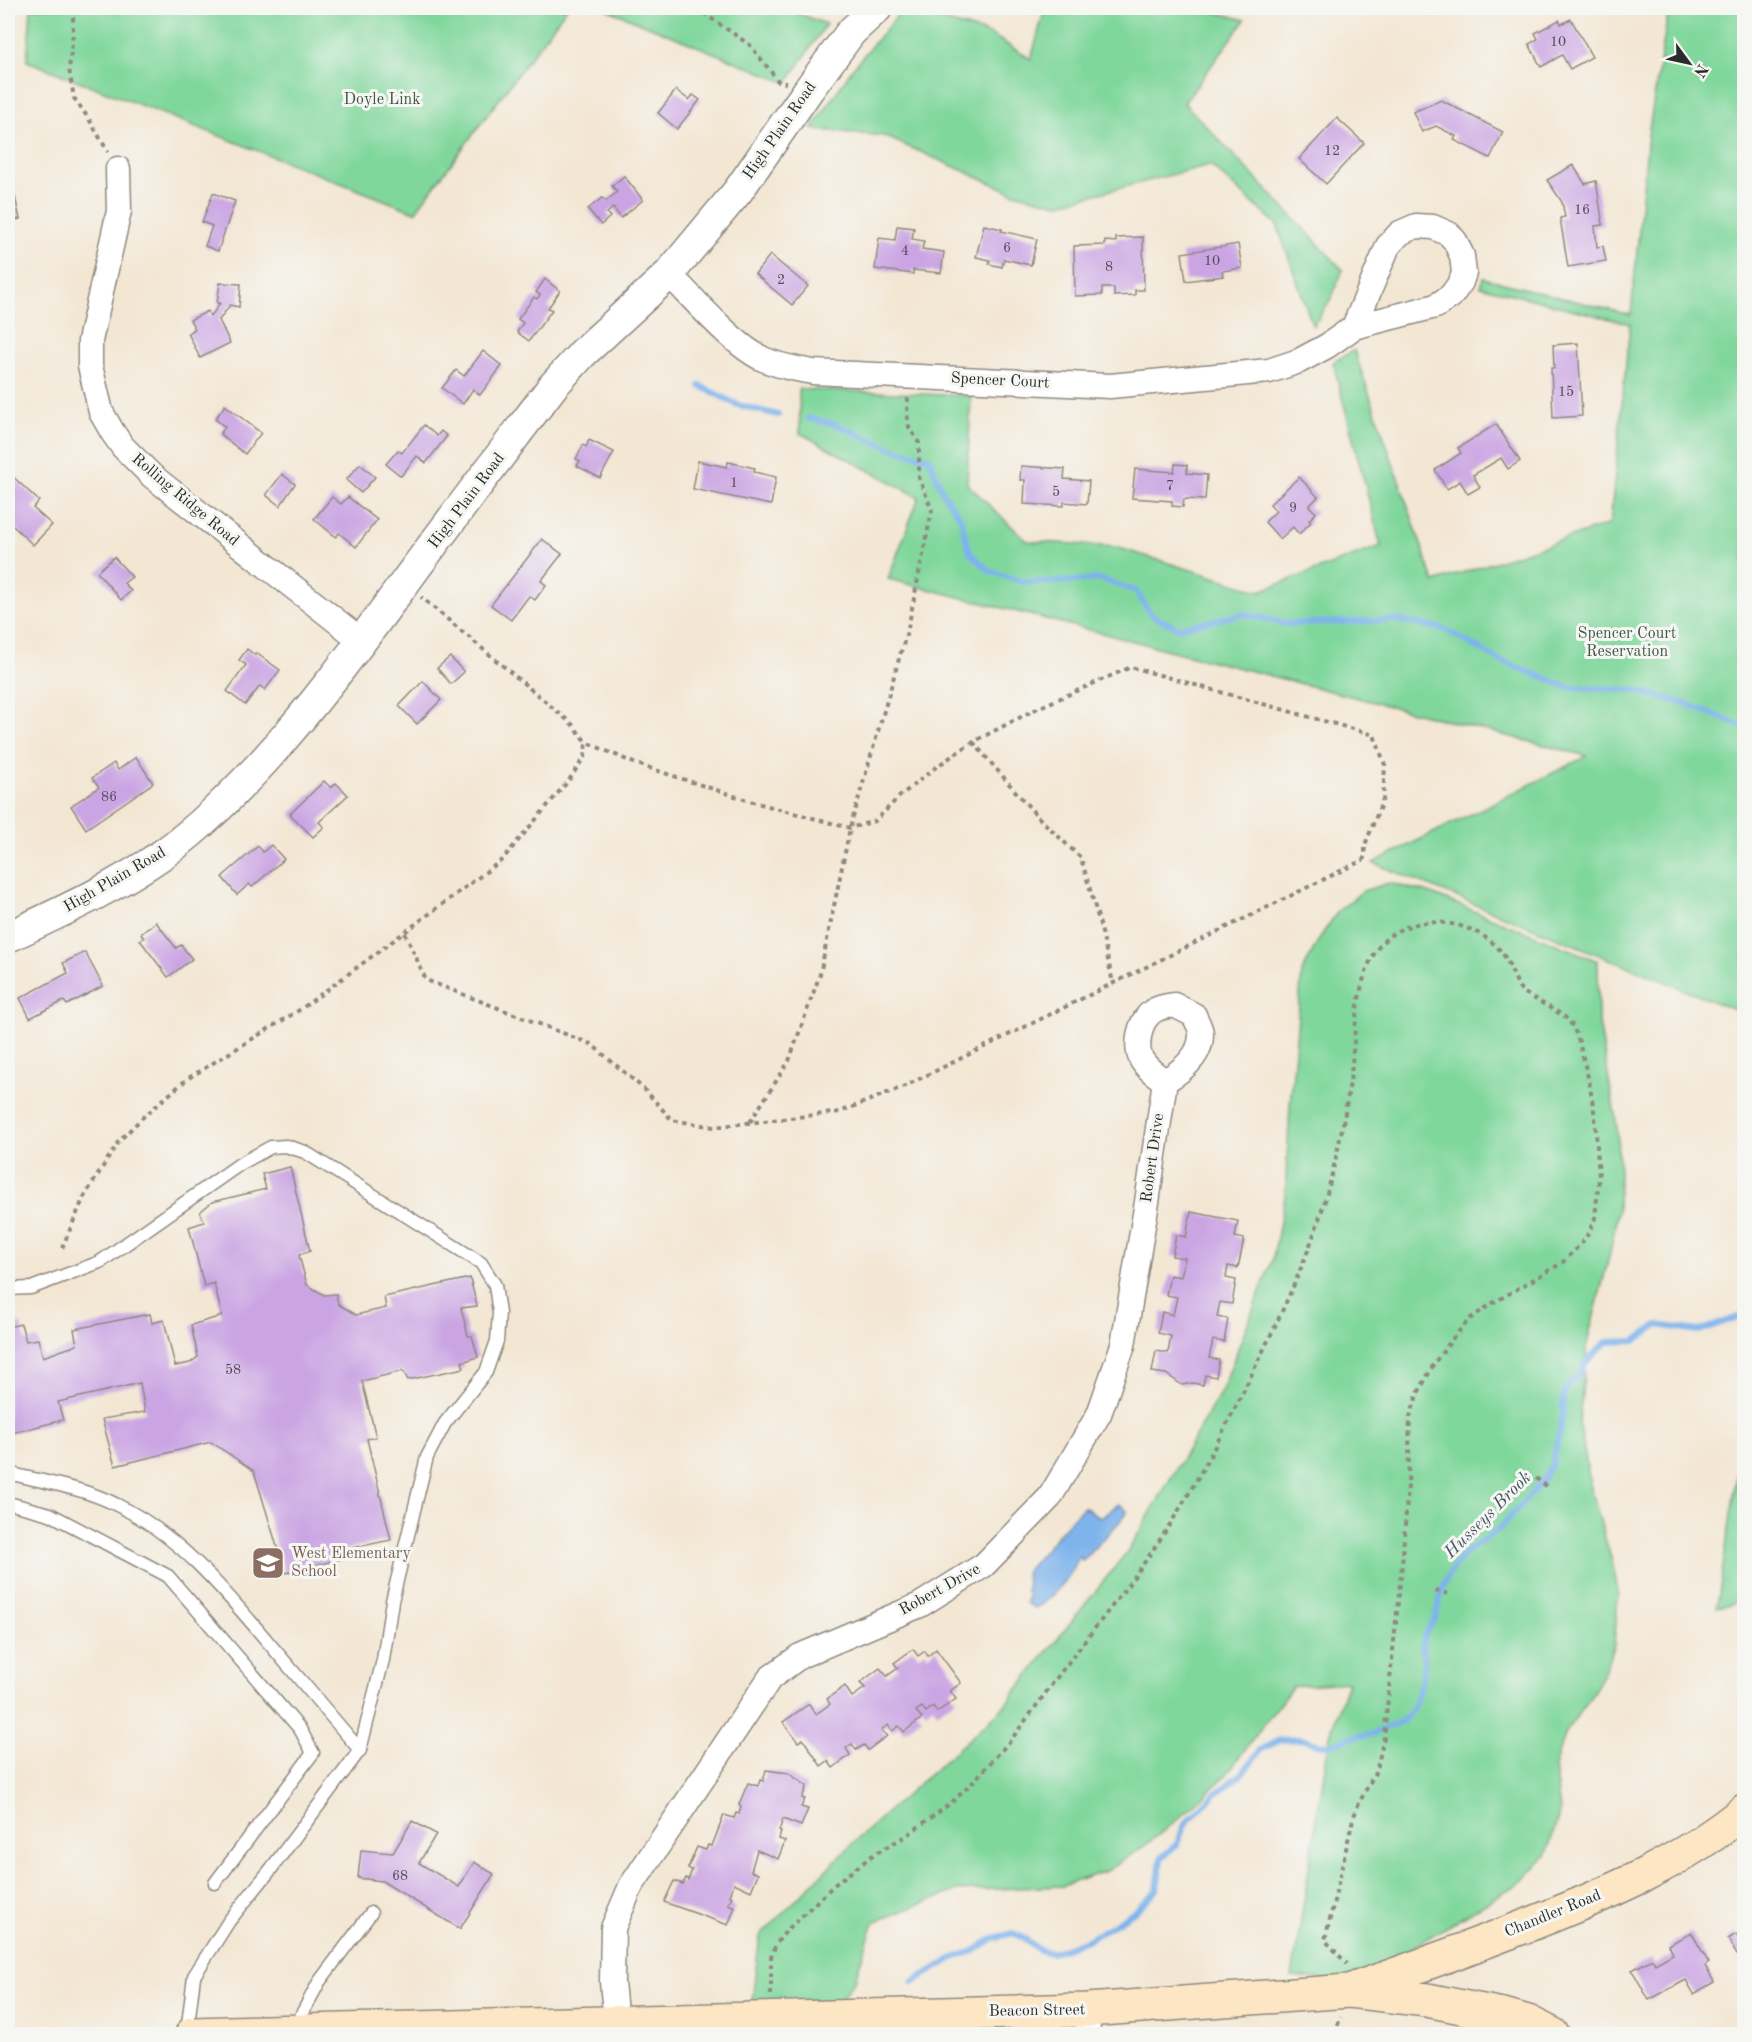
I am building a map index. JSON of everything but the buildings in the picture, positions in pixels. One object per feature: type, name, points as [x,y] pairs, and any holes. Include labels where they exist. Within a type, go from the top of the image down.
[{"type":"main road","name":"Chandler Road","points":[[1349,1991],[1450,1956],[1606,1892],[1671,1860],[1744,1811]]},
{"type":"main road","name":"Beacon Street","points":[[192,2034],[616,2022],[1087,2022],[1349,1991],[1427,2000],[1507,2016],[1527,2022],[1552,2034]]},
{"type":"street","name":"High Plain Road","points":[[8,937],[69,909],[129,876],[164,853],[237,790],[308,711],[553,386],[583,353],[669,274],[738,191],[852,32],[878,8]]},
{"type":"street","name":"Rolling Ridge Road","points":[[118,169],[117,223],[90,341],[90,366],[101,412],[123,447],[152,476],[362,641]]},
{"type":"street","name":"Spencer Court","points":[[669,274],[730,335],[762,358],[777,365],[813,372],[1110,386],[1256,373],[1284,367],[1327,346],[1354,327],[1436,306],[1451,296],[1461,282],[1464,273],[1462,256],[1455,240],[1441,230],[1425,226],[1408,229],[1393,239],[1354,327]]},
{"type":"street","name":"Robert Drive","points":[[616,2022],[612,1982],[613,1928],[631,1886],[770,1678],[800,1656],[920,1605],[984,1565],[1050,1497],[1099,1414],[1123,1345],[1165,1081]]},
{"type":"lane","points":[[8,1289],[31,1288],[100,1262],[240,1164],[271,1148],[286,1146],[305,1152],[481,1263],[495,1285],[500,1313],[497,1341],[486,1372],[445,1423],[427,1457],[392,1601],[383,1660],[360,1750],[229,1921],[194,1976],[187,2034]]},
{"type":"lane","points":[[8,1473],[73,1489],[116,1504],[147,1521],[189,1556],[247,1616],[360,1750]]},
{"type":"lane","points":[[8,1503],[50,1514],[168,1576],[300,1729],[313,1753],[215,1883]]},
{"type":"lane","points":[[293,2031],[319,1982],[371,1913]]},
{"type":"path","points":[[73,8],[69,69],[74,98],[118,169]]},
{"type":"path","points":[[696,8],[750,45],[779,82],[809,89]]},
{"type":"path","points":[[750,1123],[789,1061],[820,974],[850,828],[908,628],[932,510],[919,478],[919,443],[909,427],[907,413],[910,377]]},
{"type":"path","points":[[404,584],[466,633],[572,724],[586,742],[634,762],[753,802],[850,828],[875,821],[900,796],[936,767],[973,742],[1038,708],[1131,667],[1374,735],[1384,765],[1383,798],[1365,845],[1363,860],[905,1086],[840,1112],[714,1127],[672,1120],[644,1089],[591,1044],[426,980],[405,933]]},
{"type":"path","points":[[62,1248],[84,1197],[119,1141],[141,1119],[188,1079],[301,1009],[502,860],[569,780],[585,756],[586,742]]},
{"type":"path","points":[[973,742],[1036,814],[1082,858],[1113,983]]},
{"type":"path","points":[[771,1994],[771,1957],[776,1944],[783,1935],[812,1905],[873,1855],[906,1836],[951,1803],[993,1761],[1129,1584],[1179,1509],[1214,1448],[1283,1312],[1319,1221],[1338,1152],[1349,1088],[1359,1002],[1370,960],[1385,940],[1397,931],[1427,922],[1460,927],[1486,937],[1501,951],[1523,992],[1560,1014],[1573,1026],[1589,1081],[1595,1117],[1598,1186],[1595,1218],[1581,1244],[1557,1267],[1500,1298],[1471,1318],[1439,1356],[1417,1395],[1410,1417],[1402,1564],[1382,1748],[1373,1777],[1356,1810],[1325,1940],[1348,1966],[1352,1980],[1334,2034]]},
{"type":"path","points":[[1536,1478],[1546,1486]]},
{"type":"path","points":[[1435,1590],[1450,1594]]},
{"type":"green space","name":"Doyle Link","points":[[31,8],[567,8],[415,212],[27,61]]},
{"type":"green space","points":[[604,8],[784,8],[826,24],[787,83]]},
{"type":"green space","points":[[1045,8],[1201,8],[1245,20],[1184,103],[1343,270],[1331,299],[1313,326],[1277,225],[1210,165],[1057,204],[1014,193],[884,136],[812,129],[852,69],[903,9],[990,34],[1031,59]]},
{"type":"green space","name":"Spencer Court Reservation","points":[[1669,8],[1744,8],[1744,1014],[1373,863],[1587,756],[888,579],[919,497],[800,433],[799,389],[971,396],[967,484],[1027,541],[1116,547],[1260,591],[1381,546],[1333,362],[1354,350],[1434,582],[1610,524],[1630,324],[1480,286],[1483,278],[1631,315],[1648,135]]},
{"type":"green space","points":[[1389,883],[1429,893],[1598,961],[1598,1017],[1617,1127],[1618,1210],[1610,1253],[1588,1339],[1579,1422],[1592,1494],[1613,1565],[1618,1592],[1614,1644],[1603,1675],[1588,1701],[1565,1732],[1554,1767],[1560,1810],[1547,1854],[1522,1881],[1370,1973],[1336,1981],[1292,1977],[1330,1735],[1348,1682],[1293,1686],[1226,1775],[1197,1803],[1150,1842],[1109,1870],[1063,1886],[955,1891],[874,1922],[854,1981],[816,2034],[748,2034],[760,1936],[853,1843],[1001,1710],[1130,1548],[1222,1390],[1273,1258],[1285,1197],[1290,1106],[1302,972],[1319,939],[1338,911],[1363,891]]},
{"type":"green space","points":[[1744,1429],[1744,1590],[1732,1604],[1717,1607]]},
{"type":"water","points":[[1119,1504],[1127,1511],[1126,1515],[1084,1559],[1080,1557],[1070,1574],[1054,1593],[1035,1608],[1026,1603],[1028,1595],[1025,1573],[1073,1517],[1084,1507],[1098,1516],[1103,1516]]},
{"type":"waterway","points":[[700,386],[738,405],[778,415]]},
{"type":"waterway","points":[[808,418],[837,425],[893,449],[929,458],[943,493],[960,517],[970,553],[990,571],[1023,582],[1100,579],[1136,591],[1151,615],[1178,628],[1244,614],[1287,624],[1397,620],[1444,629],[1499,660],[1568,687],[1634,690],[1687,704],[1744,727]]},
{"type":"waterway","name":"Husseys Brook","points":[[913,1982],[951,1959],[974,1951],[994,1938],[1013,1933],[1027,1940],[1039,1950],[1052,1953],[1087,1940],[1136,1910],[1157,1890],[1161,1858],[1177,1844],[1185,1824],[1215,1794],[1242,1774],[1260,1750],[1280,1740],[1301,1739],[1321,1745],[1333,1744],[1352,1737],[1373,1734],[1408,1716],[1422,1681],[1424,1661],[1422,1651],[1425,1634],[1435,1618],[1444,1583],[1464,1554],[1500,1528],[1542,1482],[1553,1462],[1563,1413],[1563,1396],[1569,1383],[1580,1375],[1585,1363],[1607,1342],[1635,1341],[1657,1325],[1699,1331],[1744,1315]]},
{"type":"place","name":"West Elementary School","points":[[268,1563]]}]
